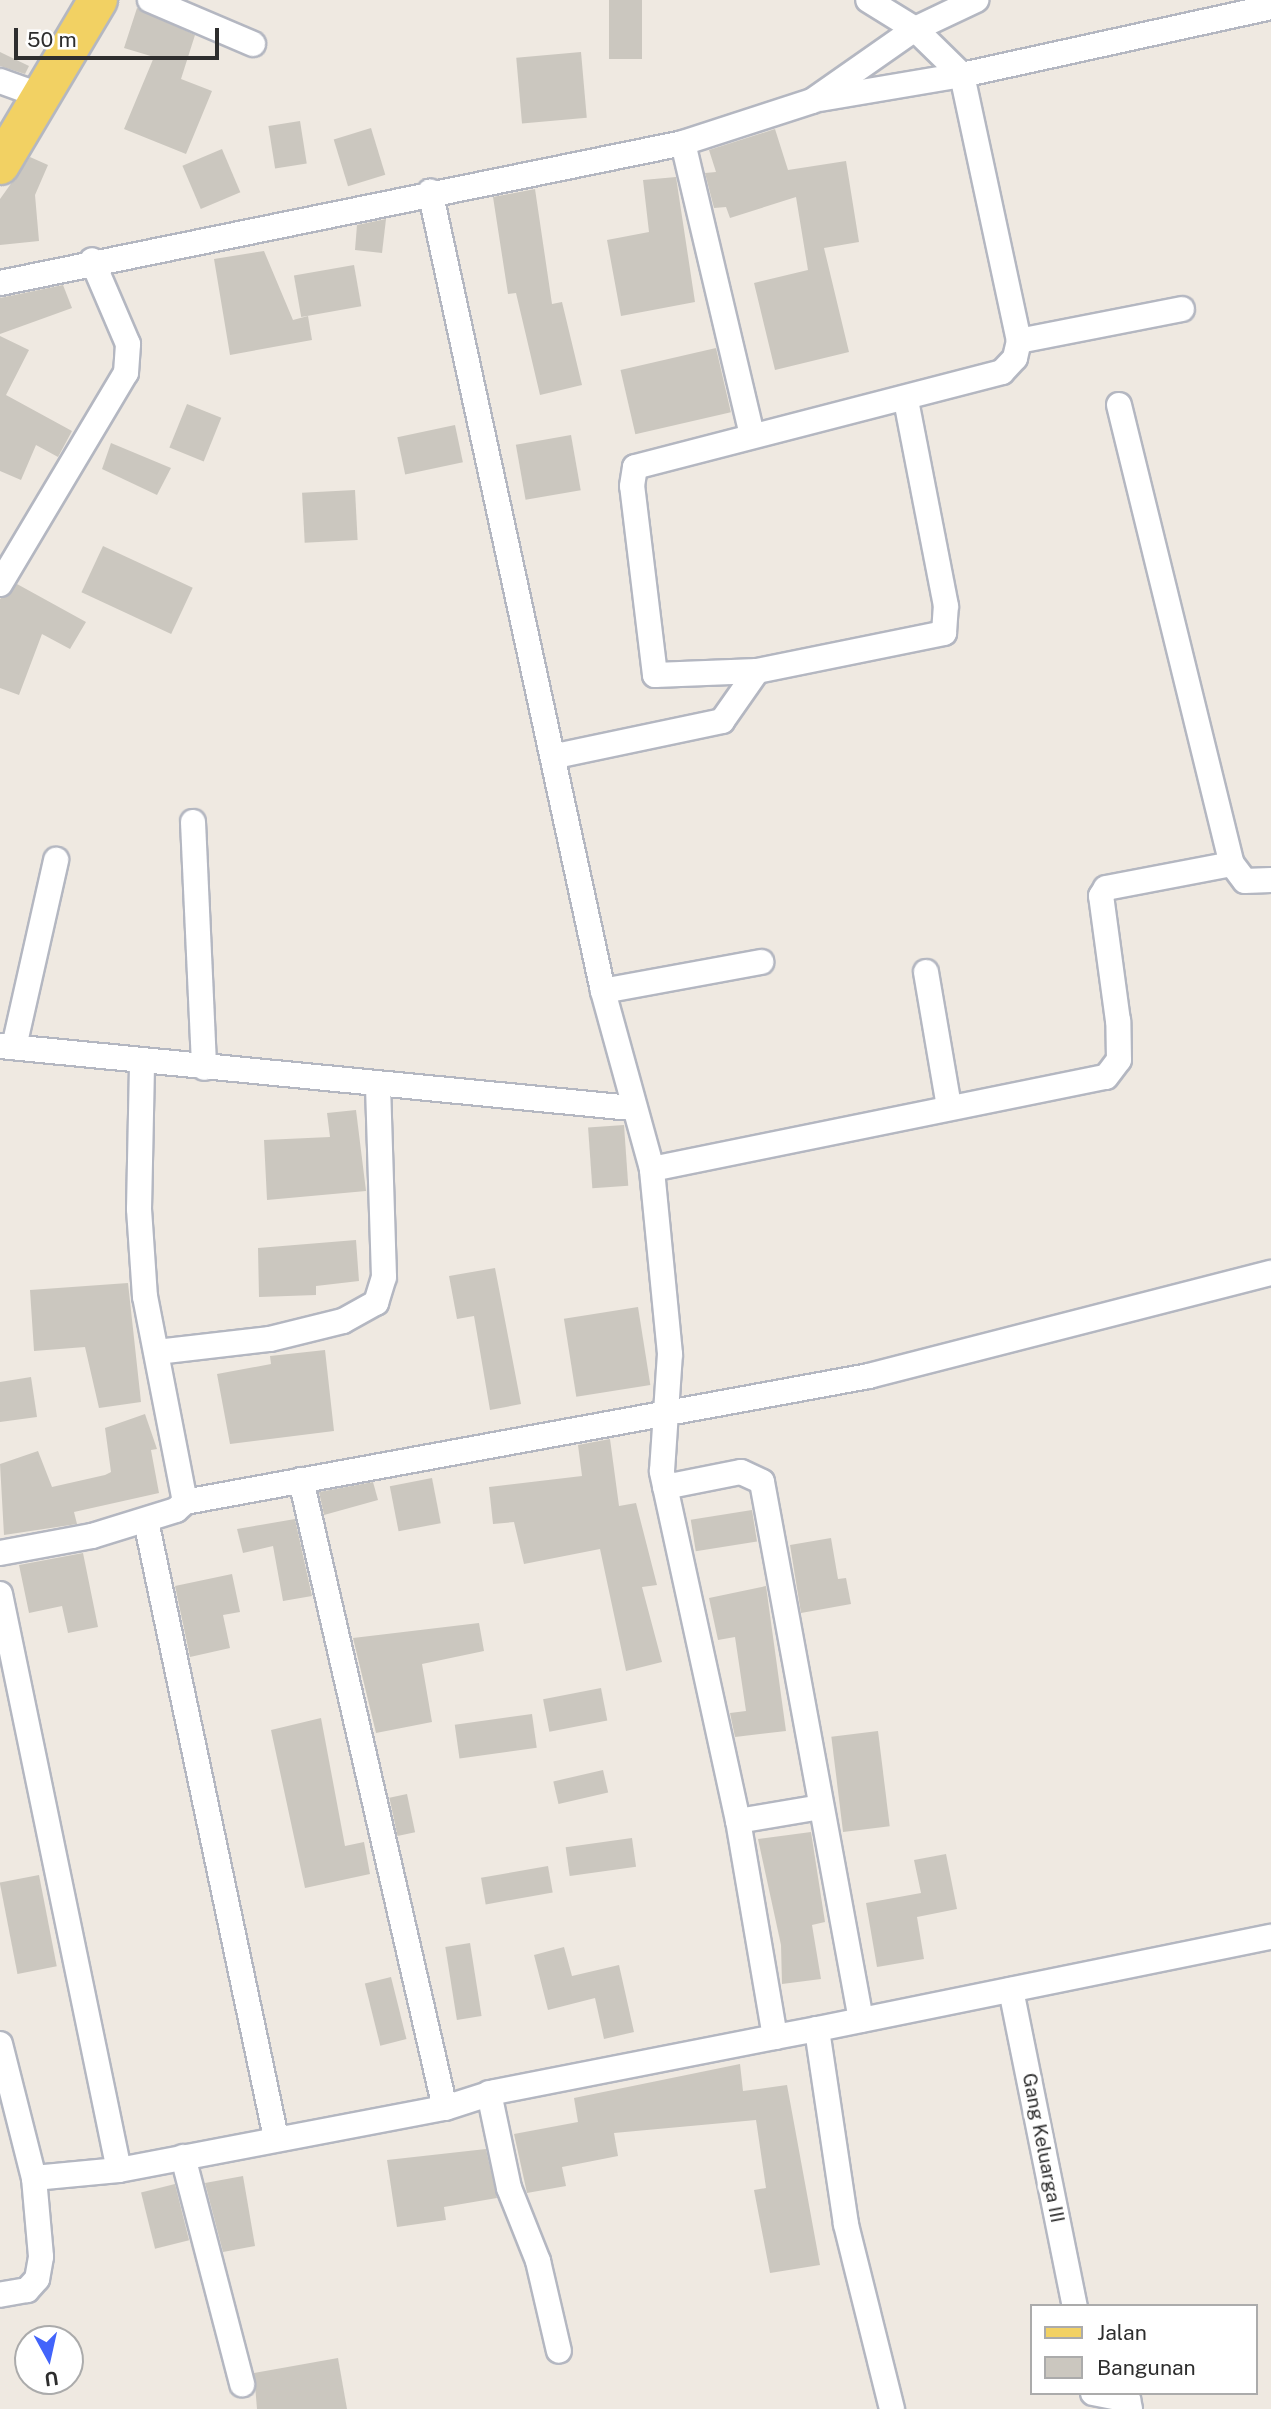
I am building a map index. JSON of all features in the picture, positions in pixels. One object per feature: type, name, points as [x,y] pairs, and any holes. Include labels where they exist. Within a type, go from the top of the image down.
[{"type":"main road","points":[[0,165],[39,95],[98,0]]},
{"type":"street","points":[[150,0],[253,44]]},
{"type":"street","points":[[868,0],[915,29],[962,75],[1019,341],[1015,358],[1002,372],[906,401],[649,459],[631,476],[655,675],[757,671],[944,633],[946,606],[906,401]]},
{"type":"street","points":[[812,101],[915,29],[976,0]]},
{"type":"street","points":[[0,283],[92,260],[683,142],[812,101],[962,75],[1271,7]]},
{"type":"street","points":[[0,81],[39,95]]},
{"type":"street","points":[[683,142],[752,435]]},
{"type":"street","points":[[429,191],[556,756],[603,991],[631,1108],[652,1170],[665,1274],[666,1487],[738,1821],[775,2037]]},
{"type":"street","points":[[0,584],[125,373],[128,344],[92,260]]},
{"type":"street","points":[[1019,341],[1182,309]]},
{"type":"street","points":[[1119,405],[1232,864],[1245,881],[1271,880]]},
{"type":"street","points":[[556,756],[722,721],[757,671]]},
{"type":"street","points":[[193,822],[204,1068]]},
{"type":"street","points":[[56,860],[7,1046],[142,1062],[631,1108]]},
{"type":"street","points":[[652,1170],[949,1106],[1106,1077],[1119,1060],[1101,896],[1106,888],[1232,864]]},
{"type":"street","points":[[603,991],[761,962]]},
{"type":"street","points":[[926,972],[949,1106]]},
{"type":"street","points":[[142,1062],[139,1209],[157,1352],[185,1502]]},
{"type":"street","points":[[157,1352],[270,1339],[343,1321],[376,1303],[384,1277],[378,1085]]},
{"type":"street","points":[[0,1553],[146,1521],[185,1502],[869,1376],[1271,1273]]},
{"type":"street","points":[[666,1487],[741,1472],[762,1482],[861,2020]]},
{"type":"street","points":[[301,1480],[445,2108]]},
{"type":"street","points":[[146,1521],[276,2138]]},
{"type":"street","points":[[0,1594],[119,2170]]},
{"type":"street","points":[[738,1821],[821,1807]]},
{"type":"street","points":[[34,2178],[119,2170],[276,2138],[445,2108],[489,2093],[1271,1937]]},
{"type":"street","name":"Gang Keluarga III","points":[[1011,1990],[1075,2304]]},
{"type":"street","points":[[817,2029],[846,2224],[892,2409]]},
{"type":"street","points":[[0,2044],[34,2178],[37,2279],[27,2290],[0,2295]]},
{"type":"street","points":[[489,2093],[509,2188],[538,2261],[559,2351]]},
{"type":"street","points":[[183,2157],[242,2384]]},
{"type":"street","points":[[1103,2395],[1128,2400],[1130,2409]]},
{"type":"building","points":[[609,0],[642,0],[642,59],[609,59]]},
{"type":"building","points":[[137,8],[195,35],[181,79],[212,91],[186,154],[124,129],[154,57],[124,48]]},
{"type":"building","points":[[0,52],[29,66],[25,74],[0,66]]},
{"type":"building","points":[[581,52],[587,118],[522,123],[516,58]]},
{"type":"building","points":[[300,121],[307,163],[275,168],[268,126]]},
{"type":"building","points":[[371,128],[385,175],[348,186],[334,139]]},
{"type":"building","points":[[775,129],[788,170],[846,161],[859,242],[824,248],[849,352],[775,370],[754,283],[808,270],[796,197],[730,218],[726,207],[714,208],[705,173],[716,172],[709,150]]},
{"type":"building","points":[[222,149],[240,192],[201,209],[182,166]]},
{"type":"building","points":[[30,157],[48,165],[35,195],[39,241],[0,245],[0,199]]},
{"type":"building","points":[[676,177],[695,302],[621,316],[607,240],[649,232],[643,180]]},
{"type":"building","points":[[535,189],[552,304],[562,302],[582,385],[540,395],[516,293],[508,294],[493,197]]},
{"type":"building","points":[[386,219],[382,253],[355,250],[357,225]]},
{"type":"building","points":[[264,251],[293,320],[308,316],[312,340],[230,355],[214,259]]},
{"type":"building","points":[[354,265],[361,306],[301,317],[294,276]]},
{"type":"building","points":[[63,285],[72,308],[0,334],[0,298]]},
{"type":"building","points":[[0,336],[29,350],[6,395],[72,431],[58,457],[36,445],[21,480],[0,471]]},
{"type":"building","points":[[716,348],[731,412],[635,434],[621,370]]},
{"type":"building","points":[[187,404],[221,418],[204,461],[169,448]]},
{"type":"building","points":[[455,425],[463,462],[405,474],[397,437]]},
{"type":"building","points":[[571,435],[581,490],[526,500],[516,445]]},
{"type":"building","points":[[111,443],[171,468],[157,495],[102,469]]},
{"type":"building","points":[[355,490],[358,540],[305,543],[302,493]]},
{"type":"building","points":[[103,546],[193,588],[171,634],[81,592]]},
{"type":"building","points":[[17,584],[86,622],[70,649],[42,634],[19,695],[0,688],[0,599]]},
{"type":"building","points":[[356,1110],[366,1191],[267,1200],[264,1140],[330,1137],[327,1113]]},
{"type":"building","points":[[624,1125],[628,1186],[592,1188],[588,1128]]},
{"type":"building","points":[[356,1240],[359,1281],[316,1286],[316,1295],[259,1297],[258,1248]]},
{"type":"building","points":[[495,1268],[521,1404],[490,1410],[474,1316],[457,1319],[449,1276]]},
{"type":"building","points":[[128,1283],[141,1402],[99,1408],[85,1347],[34,1351],[30,1290]]},
{"type":"building","points":[[638,1307],[650,1385],[576,1397],[564,1319]]},
{"type":"building","points":[[325,1350],[334,1431],[230,1444],[217,1374],[271,1364],[270,1356]]},
{"type":"building","points":[[31,1377],[37,1417],[0,1422],[0,1382]]},
{"type":"building","points":[[145,1414],[157,1449],[151,1450],[159,1493],[74,1512],[77,1524],[4,1535],[0,1464],[38,1451],[52,1487],[105,1475],[111,1472],[105,1428]]},
{"type":"building","points":[[610,1439],[619,1506],[636,1503],[657,1585],[642,1587],[662,1662],[626,1671],[600,1549],[524,1564],[514,1522],[493,1524],[489,1487],[582,1476],[578,1445]]},
{"type":"building","points":[[432,1478],[441,1523],[399,1531],[390,1486]]},
{"type":"building","points":[[373,1482],[378,1500],[324,1515],[319,1492]]},
{"type":"building","points":[[752,1510],[757,1542],[696,1551],[691,1520]]},
{"type":"building","points":[[295,1519],[312,1596],[283,1601],[273,1546],[243,1553],[237,1529]]},
{"type":"building","points":[[831,1538],[838,1579],[846,1578],[851,1604],[801,1613],[790,1545]]},
{"type":"building","points":[[83,1553],[98,1627],[68,1633],[62,1606],[29,1613],[19,1565]]},
{"type":"building","points":[[232,1574],[240,1612],[223,1615],[230,1648],[190,1657],[175,1586]]},
{"type":"building","points":[[766,1586],[786,1731],[735,1737],[730,1713],[746,1711],[735,1637],[718,1640],[709,1598]]},
{"type":"building","points":[[479,1623],[484,1651],[422,1664],[432,1722],[376,1733],[353,1638]]},
{"type":"building","points":[[601,1688],[607,1720],[549,1732],[543,1699]]},
{"type":"building","points":[[532,1714],[537,1748],[459,1759],[455,1725]]},
{"type":"building","points":[[321,1718],[345,1846],[364,1842],[370,1874],[305,1888],[271,1730]]},
{"type":"building","points":[[878,1731],[890,1826],[843,1832],[831,1737]]},
{"type":"building","points":[[603,1770],[608,1792],[558,1804],[553,1781]]},
{"type":"building","points":[[407,1794],[415,1832],[398,1836],[389,1798]]},
{"type":"building","points":[[811,1832],[825,1922],[812,1925],[821,1979],[782,1984],[781,1945],[758,1839]]},
{"type":"building","points":[[632,1838],[636,1867],[570,1876],[566,1847]]},
{"type":"building","points":[[946,1854],[957,1909],[917,1917],[924,1959],[877,1967],[866,1903],[921,1893],[914,1860]]},
{"type":"building","points":[[548,1866],[553,1893],[486,1904],[481,1878]]},
{"type":"building","points":[[39,1875],[57,1966],[17,1974],[0,1883]]},
{"type":"building","points":[[470,1943],[482,2016],[457,2020],[445,1947]]},
{"type":"building","points":[[564,1947],[572,1976],[619,1965],[634,2032],[604,2039],[595,1998],[548,2010],[534,1955]]},
{"type":"building","points":[[391,1977],[406,2039],[380,2046],[365,1984]]},
{"type":"building","points":[[740,2064],[743,2091],[787,2085],[820,2265],[770,2273],[754,2190],[766,2188],[756,2120],[614,2133],[618,2156],[562,2167],[566,2186],[527,2193],[514,2134],[578,2122],[574,2098]]},
{"type":"building","points":[[486,2149],[497,2198],[444,2207],[446,2220],[397,2227],[387,2160]]},
{"type":"building","points":[[243,2176],[255,2246],[223,2252],[205,2183]]},
{"type":"building","points":[[175,2184],[189,2240],[155,2249],[141,2192]]},
{"type":"building","points":[[338,2358],[347,2409],[257,2409],[254,2373]]}]
